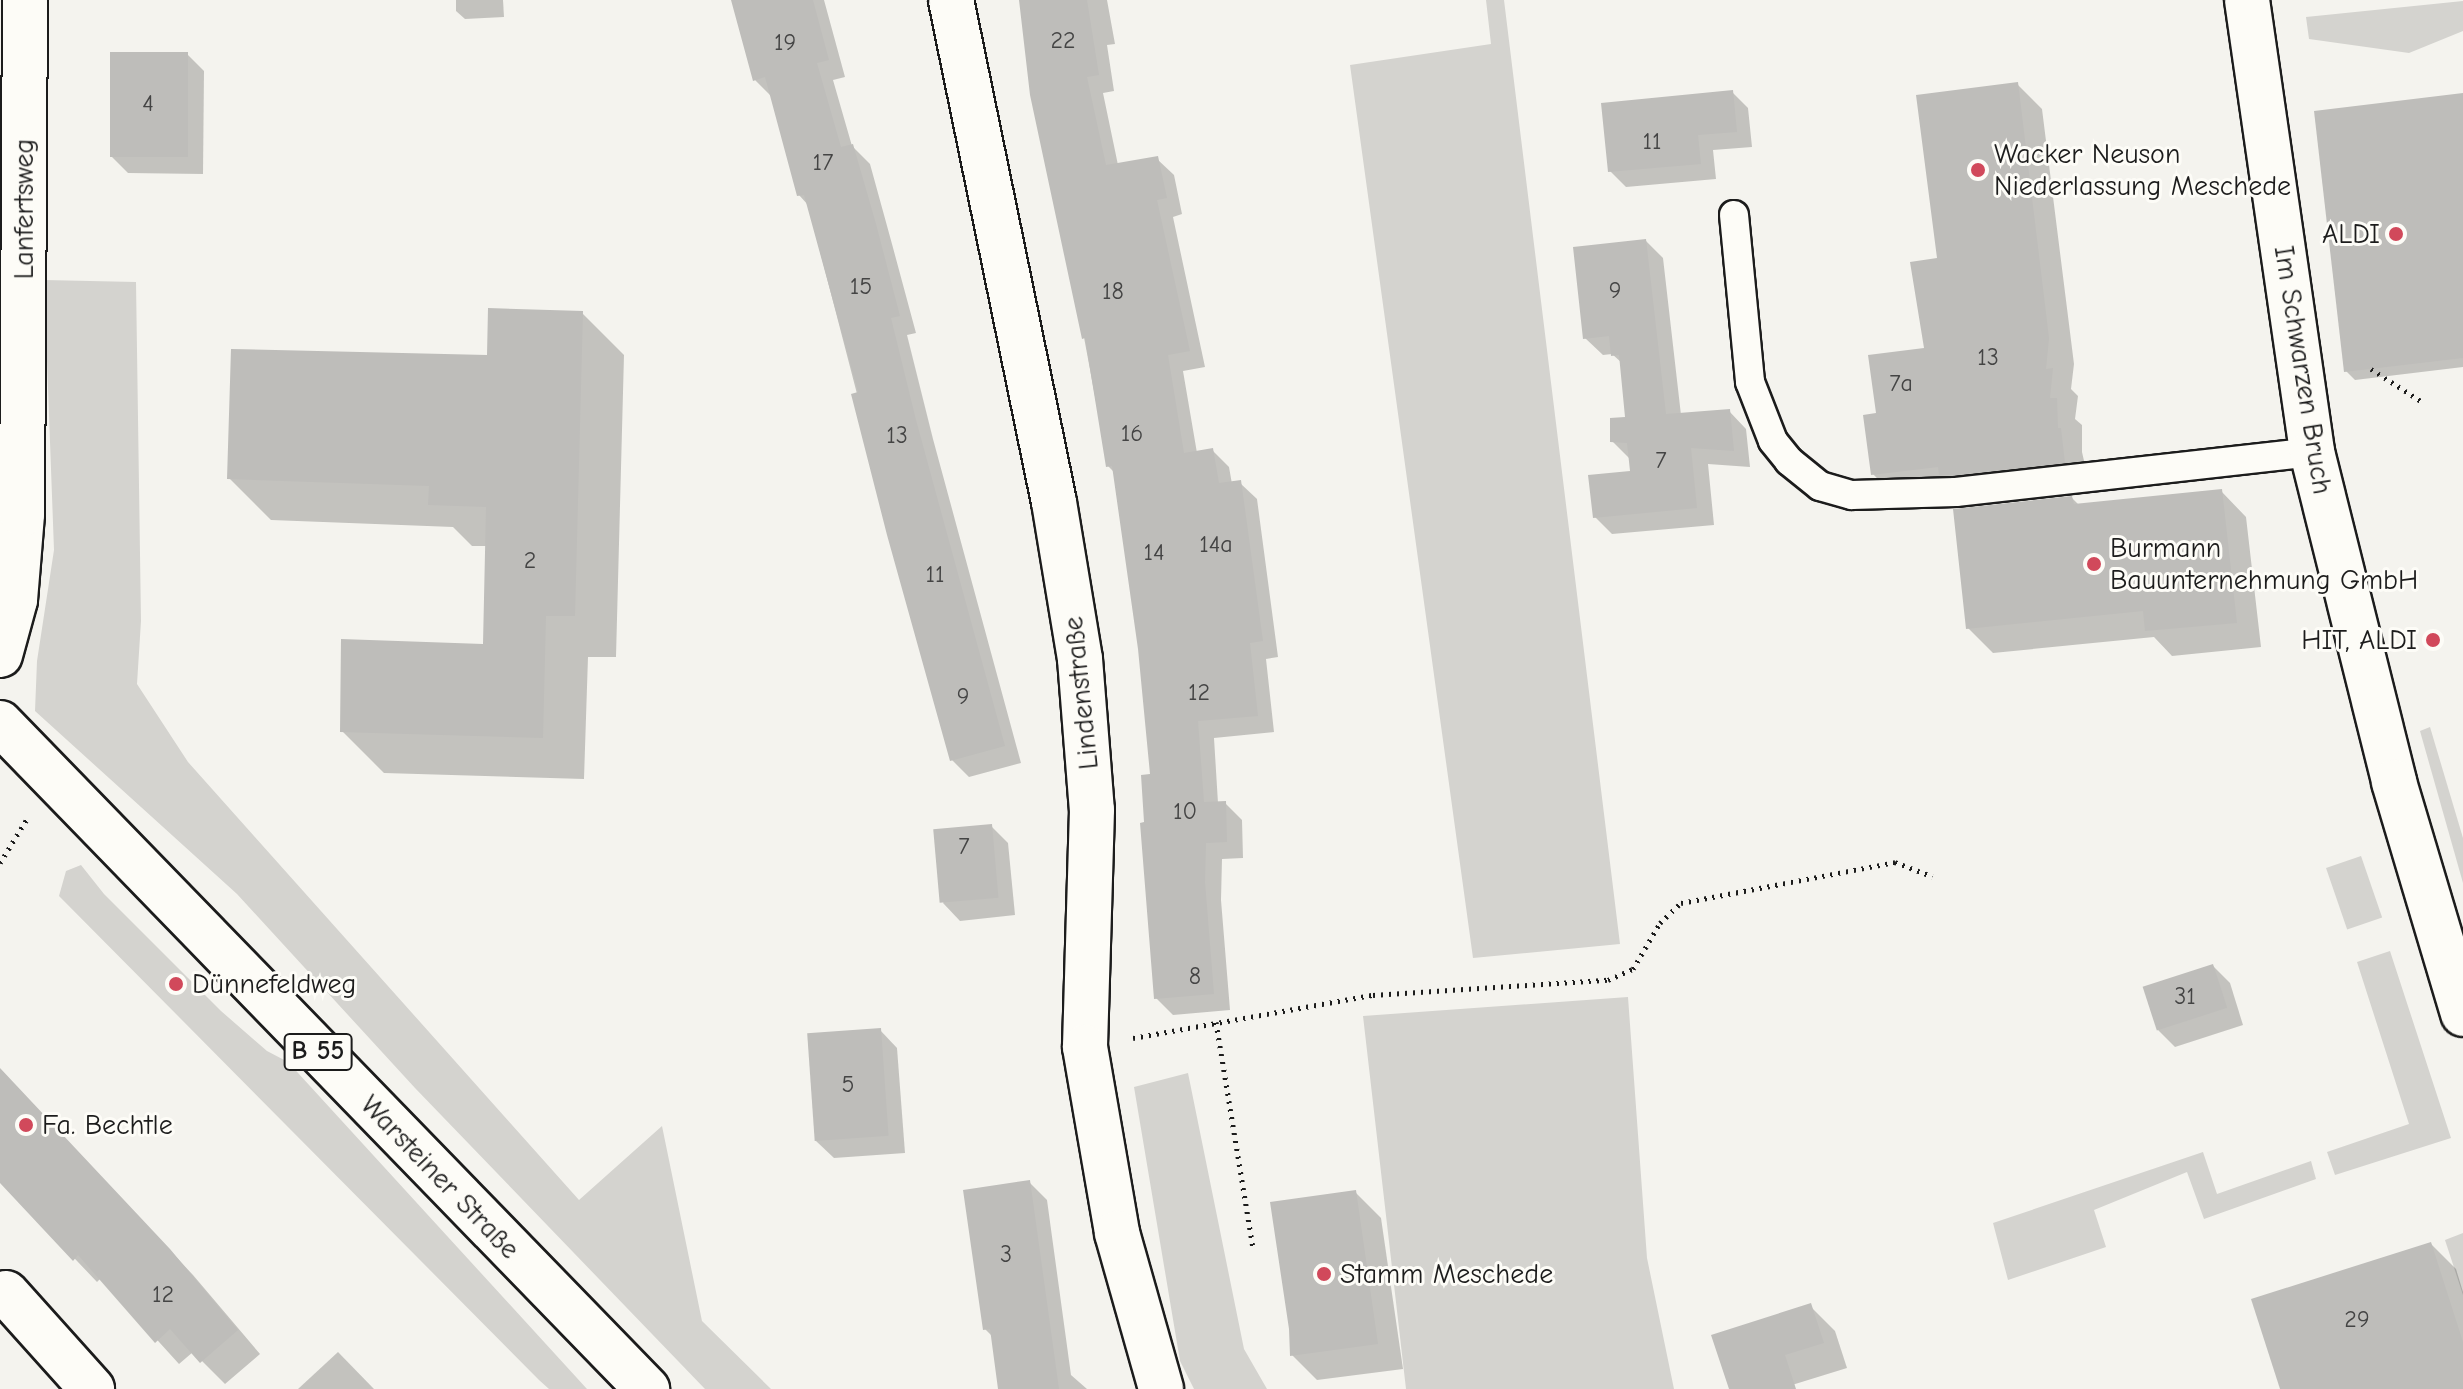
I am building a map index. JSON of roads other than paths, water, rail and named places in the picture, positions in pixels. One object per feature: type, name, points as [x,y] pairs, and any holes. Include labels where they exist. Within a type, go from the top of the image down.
[{"type":"street","name":"Lanfertsweg","points":[[0,655],[15,600],[22,514],[25,0]]},
{"type":"street","name":"Lindenstraße","points":[[951,0],[1054,502],[1082,673],[1092,810],[1085,1047],[1117,1233],[1161,1389]]},
{"type":"street","name":"Im Schwarzen Bruch","points":[[2247,0],[2312,452],[2394,782],[2463,1014]]},
{"type":"street","name":"Warsteiner Straße","points":[[0,723],[647,1389]]},
{"type":"street","points":[[6,1293],[92,1389]]},
{"type":"lane","points":[[1734,215],[1750,382],[1773,441],[1789,461],[1820,486],[1865,496],[1956,492],[2312,452]]},
{"type":"place","name":"Wacker Neuson Niederlassung Meschede","points":[[1978,170]]},
{"type":"place","name":"ALDI","points":[[2396,234]]},
{"type":"place","name":"Burmann Bauunternehmung GmbH","points":[[2094,564]]},
{"type":"place","name":"HIT, ALDI","points":[[2433,640]]},
{"type":"place","name":"Dünnefeldweg","points":[[176,984]]},
{"type":"place","name":"Fa. Bechtle","points":[[26,1125]]},
{"type":"place","name":"Stamm Meschede","points":[[1324,1274]]}]
